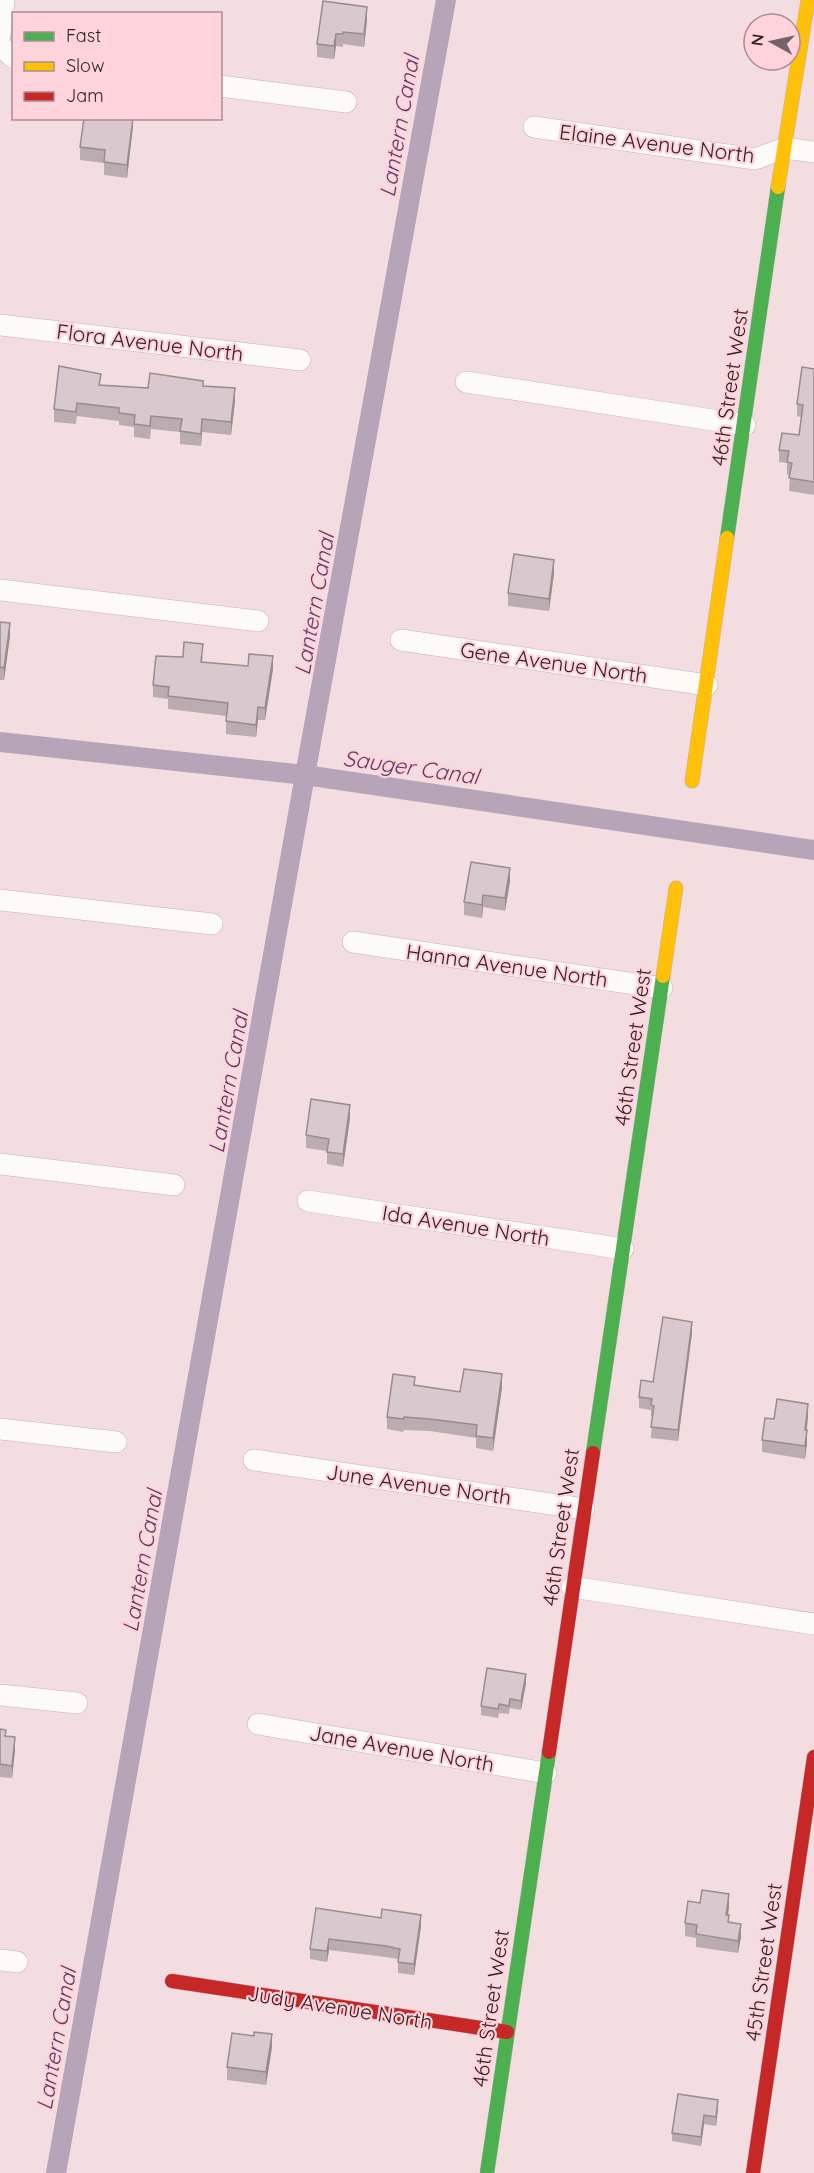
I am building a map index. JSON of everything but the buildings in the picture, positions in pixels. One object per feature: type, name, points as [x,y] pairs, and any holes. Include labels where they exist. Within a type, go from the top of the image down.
[{"type":"street","points":[[0,35],[4,0]]},
{"type":"street","name":"46th Street West","points":[[692,781],[808,0]]},
{"type":"street","points":[[0,46],[12,56]]},
{"type":"street","points":[[222,86],[346,102]]},
{"type":"street","name":"Elaine Avenue North","points":[[534,127],[755,159],[785,148],[814,153]]},
{"type":"street","name":"Flora Avenue North","points":[[0,325],[300,360]]},
{"type":"street","points":[[466,382],[745,425]]},
{"type":"street","points":[[0,590],[258,621]]},
{"type":"street","name":"Gene Avenue North","points":[[401,640],[707,684]]},
{"type":"street","name":"46th Street West","points":[[487,2173],[676,888]]},
{"type":"street","points":[[0,900],[212,924]]},
{"type":"street","name":"Hanna Avenue North","points":[[353,942],[662,988]]},
{"type":"street","points":[[0,1164],[174,1185]]},
{"type":"street","name":"Ida Avenue North","points":[[308,1201],[623,1249]]},
{"type":"street","points":[[0,1430],[116,1442]]},
{"type":"street","name":"June Avenue North","points":[[254,1460],[584,1509]]},
{"type":"street","points":[[572,1587],[814,1624]]},
{"type":"street","points":[[0,1695],[77,1703]]},
{"type":"street","name":"Jane Avenue North","points":[[258,1724],[546,1773]]},
{"type":"street","name":"45th Street West","points":[[753,2173],[814,1757]]},
{"type":"street","name":"Judy Avenue North","points":[[172,1981],[507,2032]]},
{"type":"waterway","name":"Lantern Canal","points":[[56,2173],[305,775],[446,0]]},
{"type":"waterway","name":"Sauger Canal","points":[[0,742],[305,775],[814,850]]},
{"type":"traffic: fast","points":[[727,538],[778,187]]},
{"type":"traffic: fast","points":[[593,1453],[663,976]]},
{"type":"traffic: fast","points":[[487,2173],[549,1752]]},
{"type":"traffic: slow","points":[[778,187],[808,0]]},
{"type":"traffic: slow","points":[[692,781],[727,538]]},
{"type":"traffic: slow","points":[[663,976],[676,888]]},
{"type":"traffic: jam","points":[[549,1752],[593,1453]]},
{"type":"traffic: jam","points":[[753,2173],[814,1757]]},
{"type":"traffic: jam","points":[[172,1981],[507,2032]]}]
